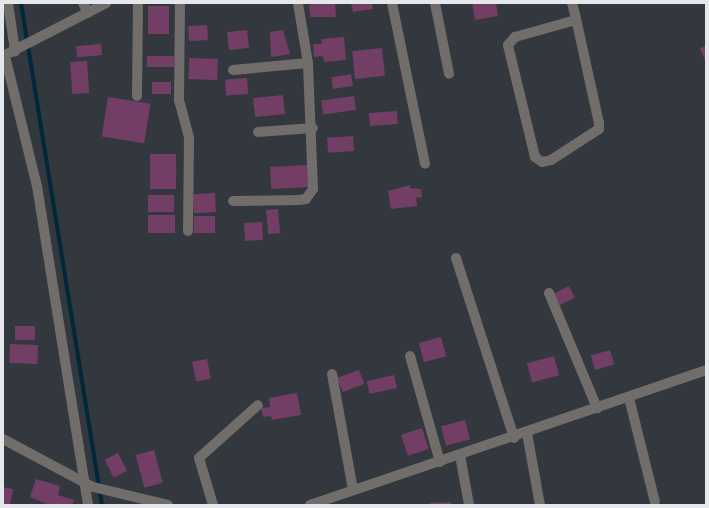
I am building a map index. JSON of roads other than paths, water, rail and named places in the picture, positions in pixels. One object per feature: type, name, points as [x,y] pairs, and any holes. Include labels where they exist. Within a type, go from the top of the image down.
[{"type":"street","points":[[8,3],[18,49]]},
{"type":"street","points":[[83,3],[88,13]]},
{"type":"street","points":[[88,505],[88,484],[37,186],[4,56],[50,34],[106,3]]},
{"type":"street","points":[[137,96],[138,3]]},
{"type":"street","points":[[180,3],[179,100],[189,138],[188,231]]},
{"type":"street","points":[[233,201],[299,200],[311,195],[313,128],[308,63],[298,3]]},
{"type":"street","points":[[392,3],[425,164]]},
{"type":"street","points":[[435,3],[449,74]]},
{"type":"street","points":[[572,3],[576,20],[599,129],[551,160],[542,162],[535,157],[508,45],[515,38],[576,20]]},
{"type":"street","points":[[233,70],[308,63]]},
{"type":"street","points":[[258,132],[313,128]]},
{"type":"street","points":[[456,258],[514,438]]},
{"type":"street","points":[[549,293],[597,408]]},
{"type":"street","points":[[410,356],[440,462]]},
{"type":"street","points":[[310,505],[514,438],[706,370]]},
{"type":"street","points":[[332,374],[353,490]]},
{"type":"street","points":[[629,398],[655,502]]},
{"type":"street","points":[[212,505],[200,458],[258,405]]},
{"type":"street","points":[[527,433],[540,505]]},
{"type":"street","points":[[3,440],[88,484],[108,492],[168,505]]},
{"type":"street","points":[[460,455],[468,505]]},
{"type":"waterway","points":[[21,3],[102,505]]}]
